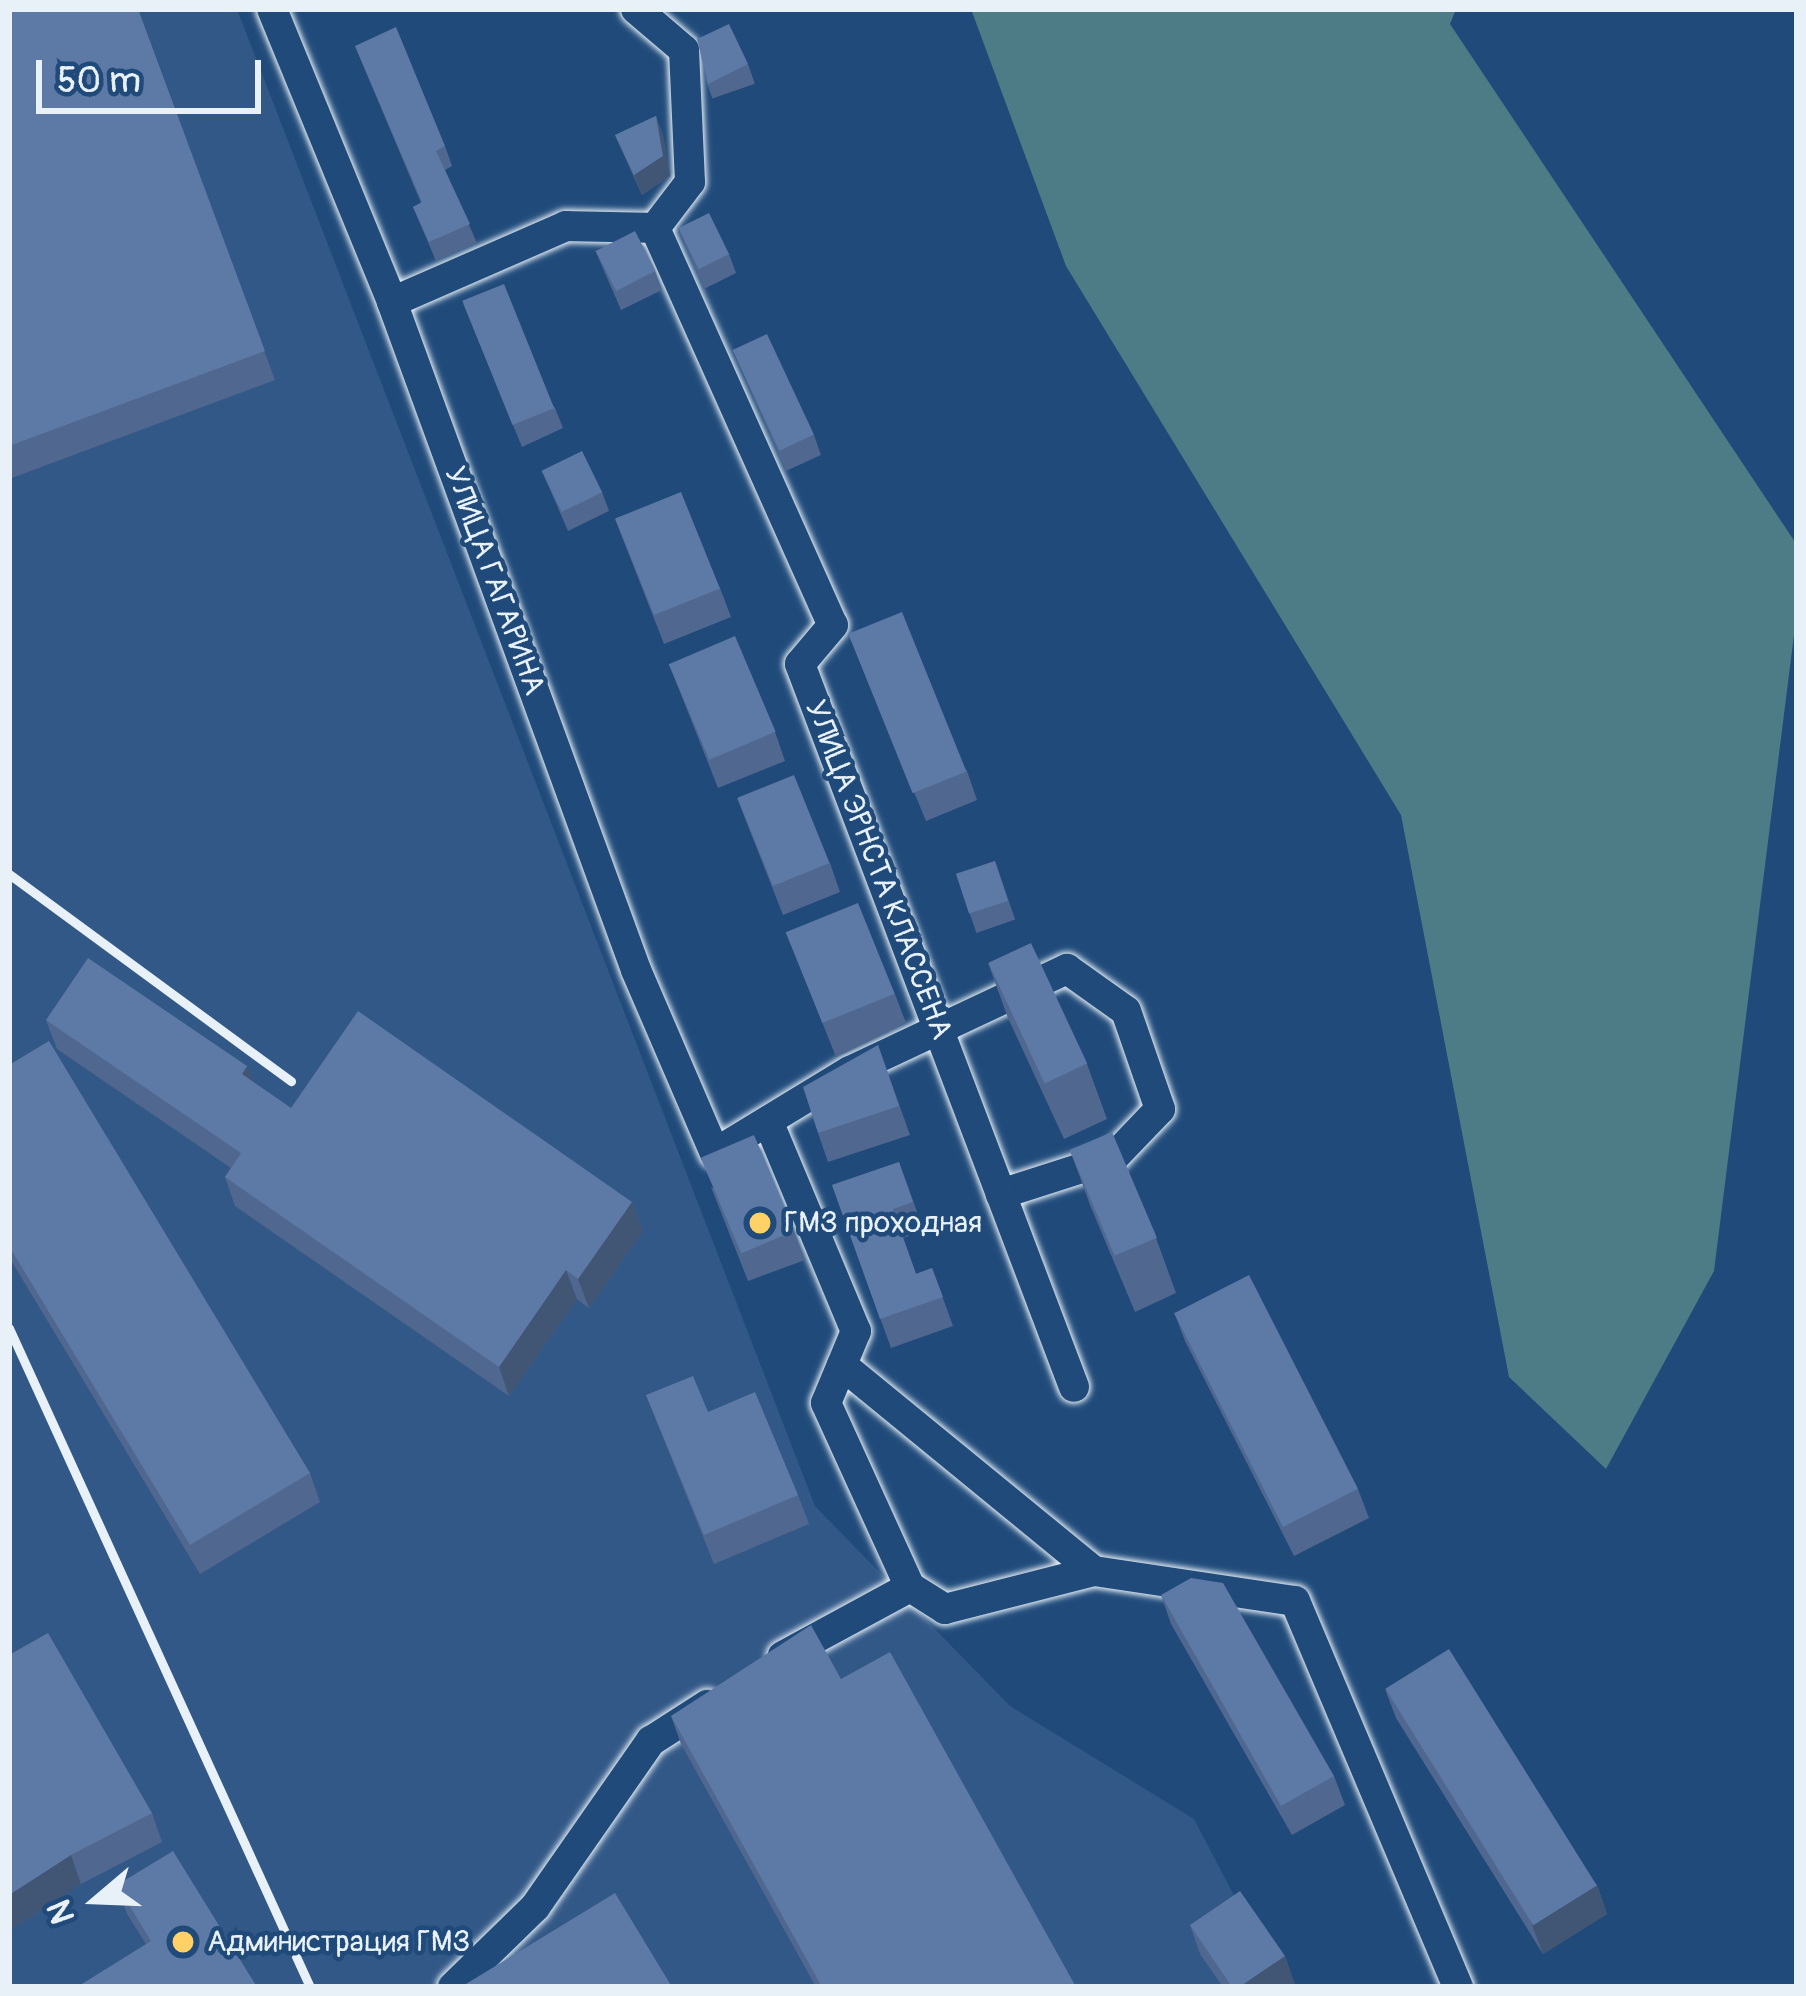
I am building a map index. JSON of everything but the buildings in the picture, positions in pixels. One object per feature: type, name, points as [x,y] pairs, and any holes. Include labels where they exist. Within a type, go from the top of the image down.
[{"type":"street","name":"УЛИЦА ГАГАРИНА","points":[[272,9],[392,302],[636,970],[716,1153],[768,1121]]},
{"type":"street","points":[[392,302],[566,226],[655,228],[690,182],[684,50],[636,9]]},
{"type":"street","name":"УЛИЦА ЭРНСТА КЛАССЕНА","points":[[655,228],[833,625],[800,664],[1074,1387]]},
{"type":"street","points":[[1001,1194],[1114,1158],[1160,1109],[1126,1011],[1067,969],[850,1071],[768,1121],[856,1331],[826,1403],[910,1587],[945,1609],[1094,1571],[1295,1601],[1458,1987]]},
{"type":"street","points":[[842,1364],[1094,1571]]},
{"type":"street","points":[[453,1987],[535,1907],[651,1741],[841,1618],[910,1587]]},
{"type":"shaded area","points":[[9,9],[237,9],[815,1506],[1010,1706],[1194,1819],[1282,1987],[9,1987]]},
{"type":"green space","points":[[971,9],[1456,9],[1450,24],[1797,545],[1797,611],[1714,1271],[1606,1469],[1509,1377],[1401,815],[1066,266]]},
{"type":"railway","points":[[9,874],[291,1081]]},
{"type":"railway","points":[[9,1328],[310,1987]]},
{"type":"place","name":"ГМЗ проходная","points":[[760,1223]]},
{"type":"place","name":"Администрация ГМЗ","points":[[183,1942]]}]
